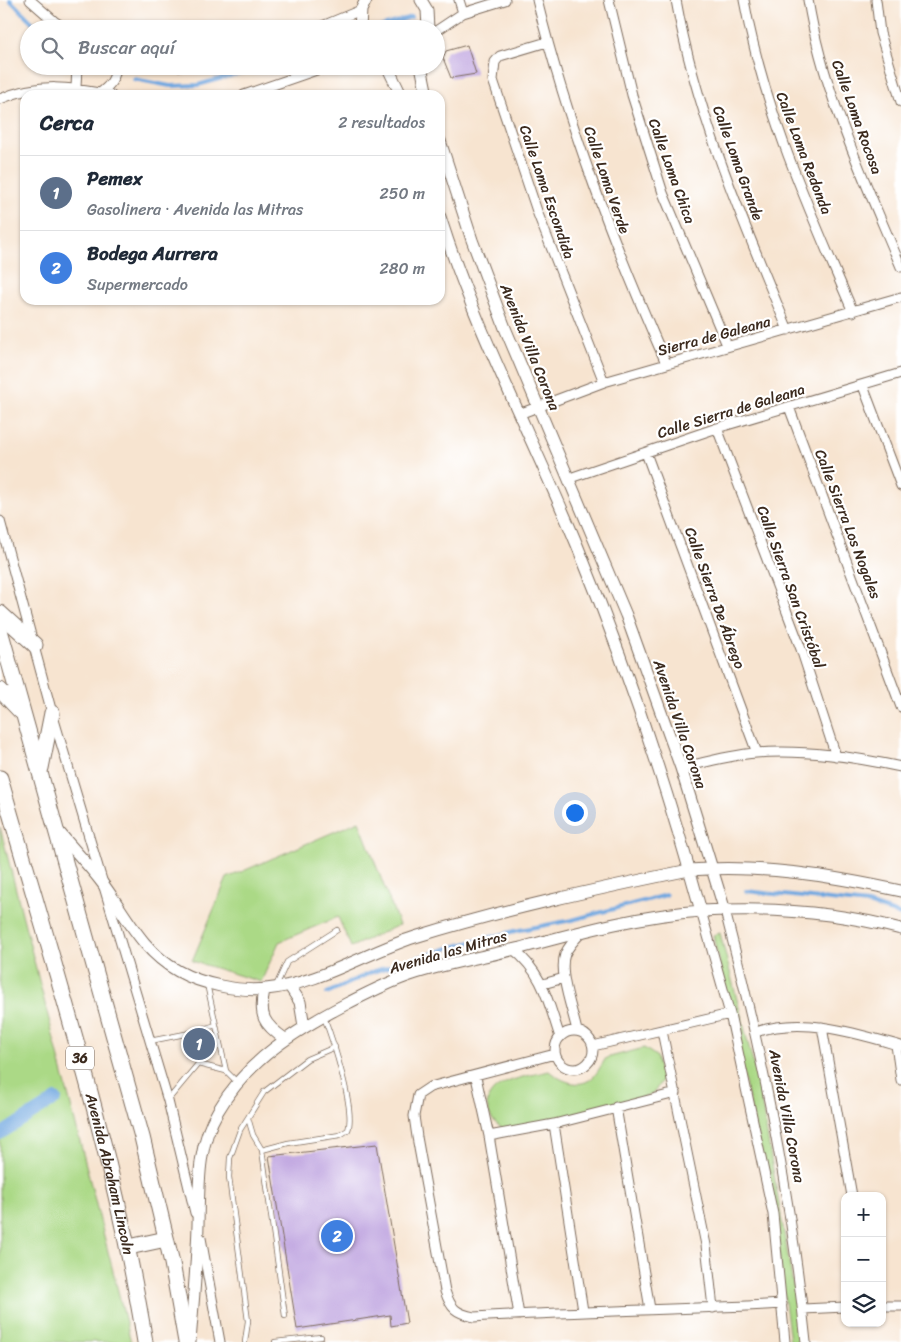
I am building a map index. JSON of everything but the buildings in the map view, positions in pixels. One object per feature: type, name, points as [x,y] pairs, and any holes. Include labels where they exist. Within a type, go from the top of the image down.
[{"type":"main road","points":[[0,613],[35,645]]},
{"type":"main road","name":"36","points":[[0,630],[142,1137],[166,1239],[186,1342]]},
{"type":"main road","points":[[0,690],[13,702],[25,719]]},
{"type":"main road","points":[[40,770],[52,713]]},
{"type":"main road","name":"Avenida Abraham Lincoln","points":[[0,778],[99,1122],[129,1247],[145,1342]]},
{"type":"main road","points":[[129,1247],[166,1239]]},
{"type":"street","points":[[30,0],[53,20]]},
{"type":"street","points":[[421,0],[427,10],[428,20]]},
{"type":"street","points":[[459,0],[463,13]]},
{"type":"street","points":[[445,25],[463,13],[505,0]]},
{"type":"street","name":"Calle Loma Verde","points":[[537,0],[547,42],[587,171],[621,259],[666,363]]},
{"type":"street","name":"Calle Loma Chica","points":[[609,0],[632,95],[663,193],[727,345]]},
{"type":"street","name":"Calle Loma Grande","points":[[676,0],[691,69],[716,145],[788,330]]},
{"type":"street","name":"Calle Loma Redonda","points":[[744,0],[753,46],[769,104],[795,176],[853,312]]},
{"type":"street","name":"Calle Loma Rocosa","points":[[808,0],[813,29],[842,125],[901,267]]},
{"type":"street","points":[[876,0],[880,33],[901,102]]},
{"type":"street","points":[[333,20],[363,5]]},
{"type":"street","points":[[361,20],[363,5]]},
{"type":"street","name":"Calle Loma Escondida","points":[[547,42],[500,56],[495,62],[494,80],[538,214],[604,382]]},
{"type":"street","points":[[76,75],[76,88]]},
{"type":"street","points":[[104,90],[110,86],[116,75]]},
{"type":"street","points":[[258,90],[302,75]]},
{"type":"street","points":[[391,75],[398,90]]},
{"type":"street","points":[[423,75],[426,90]]},
{"type":"street","points":[[27,90],[43,86],[86,90]]},
{"type":"street","points":[[0,99],[20,92]]},
{"type":"street","name":"Avenida Villa Corona","points":[[445,156],[472,240],[537,407],[570,478],[626,615],[681,768],[725,911],[756,1032],[788,1202],[806,1342]]},
{"type":"street","points":[[445,234],[485,339],[577,545],[600,602],[660,775],[730,1014],[773,1214],[785,1342]]},
{"type":"street","name":"Sierra de Galeana","points":[[519,414],[604,382],[666,363],[901,297]]},
{"type":"street","name":"Calle Sierra de Galeana","points":[[570,478],[717,428],[901,374]]},
{"type":"street","points":[[863,386],[901,486]]},
{"type":"street","name":"Calle Sierra Los Nogales","points":[[789,408],[900,701]]},
{"type":"street","name":"Calle Sierra San Cristóbal","points":[[717,428],[800,649],[836,756]]},
{"type":"street","name":"Calle Sierra De Ábrego","points":[[646,453],[757,753]]},
{"type":"street","points":[[0,521],[100,880],[168,1101],[198,1224],[220,1342]]},
{"type":"street","points":[[681,768],[723,757],[757,753],[836,756],[901,767]]},
{"type":"street","name":"Avenida las Mitras","points":[[54,827],[100,880],[130,927],[146,946],[179,972],[206,981],[239,988],[270,989],[289,986],[326,974],[393,944],[440,930],[562,896],[689,870],[711,868],[778,871],[831,877],[901,891]]},
{"type":"street","name":"Avenida las Mitras","points":[[190,1342],[198,1224],[199,1165],[207,1134],[217,1112],[237,1082],[285,1038],[304,1026],[409,976],[630,921],[701,911],[826,913],[865,919],[901,928]]},
{"type":"street","points":[[577,1031],[564,978],[565,954],[582,932]]},
{"type":"street","points":[[513,950],[531,965],[543,984],[560,1037]]},
{"type":"street","points":[[543,984],[564,978]]},
{"type":"street","points":[[289,986],[300,1002],[304,1026]]},
{"type":"street","points":[[270,989],[261,1005],[264,1021],[270,1028],[285,1038]]},
{"type":"street","points":[[592,1046],[730,1014]]},
{"type":"street","points":[[756,1032],[767,1028],[796,1025],[822,1028],[898,1046],[901,1080]]},
{"type":"street","points":[[822,1028],[851,1192]]},
{"type":"street","points":[[571,1031],[577,1031],[587,1036],[593,1052],[588,1062],[572,1069],[562,1064],[555,1048],[560,1037],[571,1031]]},
{"type":"street","points":[[662,1031],[706,1245],[713,1308]]},
{"type":"street","points":[[556,1054],[476,1077],[430,1087],[418,1095],[414,1116],[444,1281],[452,1309],[459,1314],[474,1317],[782,1304]]},
{"type":"street","points":[[476,1077],[489,1136],[519,1315]]},
{"type":"street","points":[[489,1136],[554,1124],[676,1093]]},
{"type":"street","points":[[616,1108],[650,1309]]},
{"type":"street","points":[[554,1124],[583,1311]]},
{"type":"street","points":[[886,1306],[901,1306]]},
{"type":"street","points":[[803,1309],[841,1307]]},
{"type":"lane","points":[[270,989],[287,962],[337,930]]},
{"type":"lane","points":[[206,981],[226,1071]]},
{"type":"lane","points":[[262,1150],[288,1143],[340,1135],[348,1130],[349,1112],[335,1047],[323,1016]]},
{"type":"lane","points":[[150,1041],[190,1033],[216,1025]]},
{"type":"lane","points":[[190,1033],[194,1039]]},
{"type":"lane","points":[[245,1342],[248,1321],[229,1177],[230,1158],[240,1130],[264,1092],[308,1059],[335,1047]]},
{"type":"lane","points":[[168,1101],[198,1064],[197,1052]]},
{"type":"lane","points":[[198,1064],[226,1071],[237,1082]]},
{"type":"lane","points":[[248,1118],[253,1134],[262,1150],[285,1316]]},
{"type":"lane","points":[[275,1342],[321,1337]]},
{"type":"green space","points":[[359,821],[399,925],[351,947],[338,917],[279,942],[261,982],[192,961],[227,878]]},
{"type":"green space","points":[[0,827],[131,1342],[0,1342]]},
{"type":"green space","points":[[720,933],[758,1082],[799,1320],[800,1342],[790,1342],[774,1215],[713,935]]},
{"type":"green space","points":[[644,1048],[656,1056],[662,1080],[655,1091],[649,1096],[508,1131],[495,1123],[489,1114],[488,1100],[492,1092],[499,1086],[520,1078],[549,1071],[565,1081],[584,1083],[595,1075],[606,1058]]},
{"type":"waterway","points":[[10,0],[30,20]]},
{"type":"waterway","points":[[402,20],[411,17]]},
{"type":"waterway","points":[[134,79],[170,86],[198,85],[233,75]]},
{"type":"waterway","points":[[746,891],[868,904],[901,915]]},
{"type":"waterway","points":[[327,993],[372,972],[459,945],[515,931],[572,920],[666,895]]},
{"type":"waterway","points":[[0,1134],[56,1099]]},
{"type":"place","name":"Pemex","points":[[199,1044]]},
{"type":"place","name":"Bodega Aurrera","points":[[337,1236]]}]
